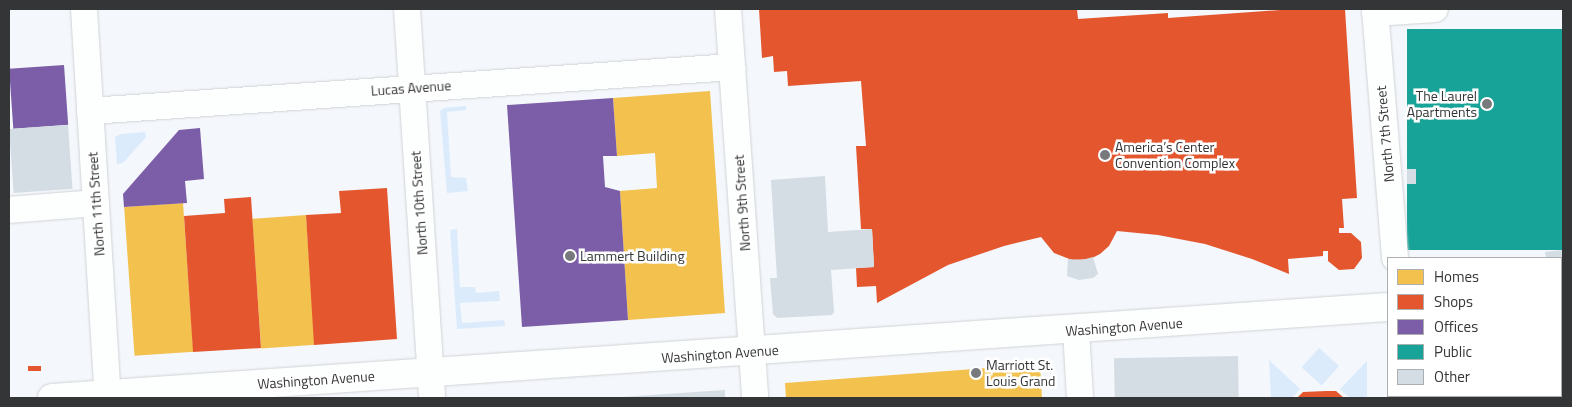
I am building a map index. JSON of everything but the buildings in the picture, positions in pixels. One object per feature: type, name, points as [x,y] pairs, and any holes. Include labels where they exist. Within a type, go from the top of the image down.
[{"type":"main road","name":"Washington Avenue","points":[[52,398],[431,386],[752,352],[1387,307]]},
{"type":"street","name":"North 11th Street","points":[[84,9],[108,396]]},
{"type":"street","name":"North 10th Street","points":[[406,9],[431,386]]},
{"type":"street","name":"North 9th Street","points":[[728,9],[755,398]]},
{"type":"street","points":[[1375,11],[1434,9]]},
{"type":"street","name":"North 7th Street","points":[[1375,11],[1396,257]]},
{"type":"street","name":"Lucas Avenue","points":[[90,111],[732,67]]},
{"type":"street","points":[[9,210],[96,204]]},
{"type":"street","points":[[1076,330],[1080,398]]},
{"type":"shaded area","points":[[466,106],[466,110],[447,112],[451,177],[466,178],[468,191],[447,193],[440,111],[444,108]]},
{"type":"shaded area","points":[[145,132],[146,137],[123,163],[117,164],[115,137],[121,134]]},
{"type":"shaded area","points":[[457,229],[460,287],[475,287],[476,293],[499,291],[500,301],[460,303],[462,323],[504,320],[505,326],[457,329],[450,230]]},
{"type":"shaded area","points":[[1319,348],[1339,366],[1322,385],[1302,367]]},
{"type":"shaded area","points":[[1269,360],[1300,389],[1292,398],[1271,398]]},
{"type":"shaded area","points":[[1367,361],[1367,398],[1350,398],[1340,389]]},
{"type":"place","name":"The Laurel Apartments","points":[[1487,104]]},
{"type":"place","name":"America’s Center Convention Complex","points":[[1105,155]]},
{"type":"place","name":"Lammert Building","points":[[570,256]]},
{"type":"place","name":"Marriott St. Louis Grand","points":[[976,373]]}]
